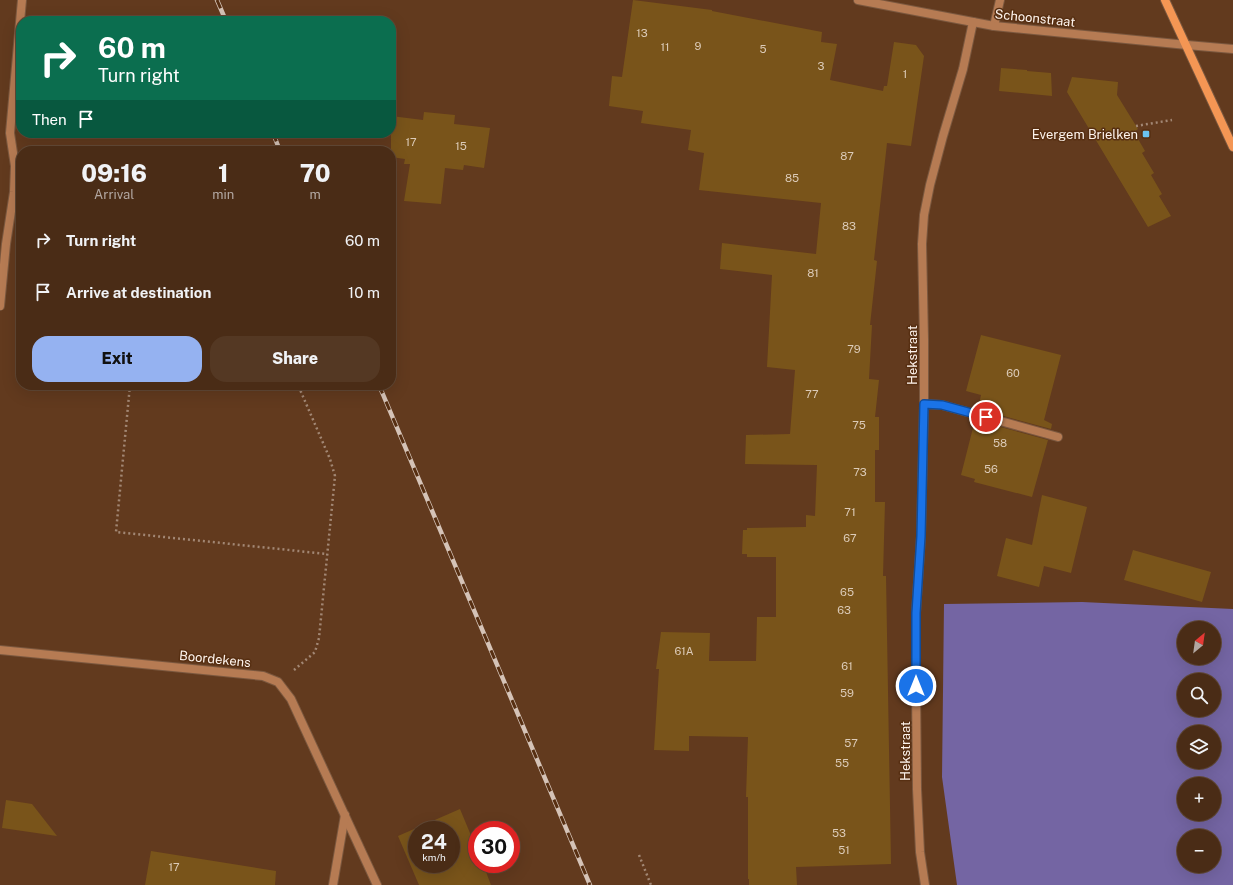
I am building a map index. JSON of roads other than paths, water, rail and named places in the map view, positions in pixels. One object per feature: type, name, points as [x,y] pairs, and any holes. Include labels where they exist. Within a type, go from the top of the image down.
[{"type":"main road","points":[[1165,0],[1233,147]]},
{"type":"street","points":[[21,16],[22,0]]},
{"type":"street","name":"Schoonstraat","points":[[858,0],[994,26],[1233,49]]},
{"type":"street","points":[[994,26],[1000,0]]},
{"type":"street","name":"Hekstraat","points":[[925,885],[920,852],[917,789],[916,686],[916,613],[921,536],[924,404],[922,244],[924,215],[930,186],[963,69],[973,22]]},
{"type":"street","points":[[16,66],[10,133],[16,179]]},
{"type":"street","points":[[0,306],[6,244],[16,201]]},
{"type":"street","points":[[924,404],[942,405],[1058,437]]},
{"type":"street","name":"Boordekens","points":[[0,650],[263,676],[278,682],[291,699],[345,815]]},
{"type":"street","points":[[333,885],[345,815]]},
{"type":"street","points":[[345,815],[377,885]]},
{"type":"railway","points":[[217,0],[224,16]]},
{"type":"railway","points":[[275,138],[278,146]]},
{"type":"railway","points":[[381,390],[590,885]]},
{"type":"place","name":"Evergem Brielken","points":[[1146,134]]}]
